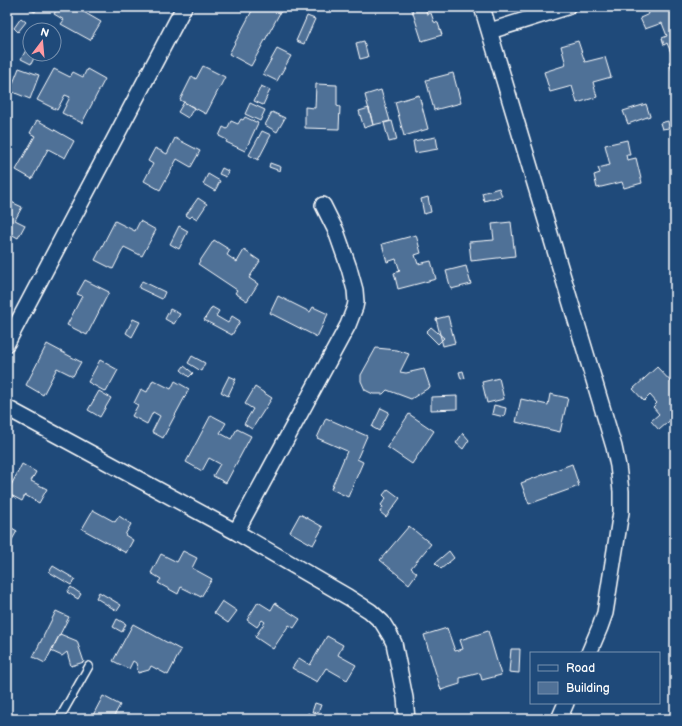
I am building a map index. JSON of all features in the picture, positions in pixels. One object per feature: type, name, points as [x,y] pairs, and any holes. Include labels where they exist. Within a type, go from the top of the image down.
[{"type":"street","points":[[7,343],[184,7]]},
{"type":"street","points":[[482,7],[614,447],[618,466],[622,491],[621,512],[605,613],[590,652]]},
{"type":"street","points":[[490,32],[567,7]]},
{"type":"street","points":[[236,532],[348,325],[356,307],[355,290],[349,268],[336,231],[323,205]]},
{"type":"street","points":[[7,408],[236,532],[370,611],[382,622],[394,643],[405,698],[407,719]]},
{"type":"street","points":[[559,719],[566,704]]},
{"type":"lane","points":[[59,719],[89,666]]},
{"type":"building","points":[[30,7],[38,7],[35,12],[29,9]]},
{"type":"building","points":[[58,7],[75,7],[101,22],[90,40],[62,25],[64,20],[54,14]]},
{"type":"building","points":[[254,7],[278,7],[282,9],[251,66],[229,54]]},
{"type":"building","points":[[411,7],[425,7],[427,14],[431,13],[434,22],[438,23],[442,35],[422,41]]},
{"type":"building","points":[[652,7],[675,7],[675,75],[669,62],[674,60],[667,43],[664,45],[662,38],[667,36],[662,23],[645,29],[640,18],[649,14],[647,9]]},
{"type":"building","points":[[307,16],[315,19],[304,44],[296,41]]},
{"type":"building","points":[[21,18],[26,22],[22,22],[22,27],[18,32],[14,28]]},
{"type":"building","points":[[364,41],[368,57],[360,59],[356,43]]},
{"type":"building","points":[[578,41],[585,62],[605,57],[611,77],[593,82],[597,97],[577,103],[572,86],[550,92],[544,72],[566,65],[561,46]]},
{"type":"building","points":[[277,49],[291,56],[277,81],[263,74]]},
{"type":"building","points":[[203,66],[225,77],[206,114],[180,100],[192,76],[196,79]]},
{"type":"building","points":[[19,68],[39,75],[30,99],[10,91]]},
{"type":"building","points":[[54,69],[70,77],[73,72],[83,77],[87,69],[105,79],[82,123],[62,113],[70,97],[65,95],[57,110],[37,100]]},
{"type":"building","points":[[453,73],[461,103],[434,110],[426,80]]},
{"type":"building","points":[[316,84],[337,85],[337,106],[340,107],[339,129],[305,128],[305,107],[315,108]]},
{"type":"building","points":[[261,86],[270,90],[263,105],[254,101]]},
{"type":"building","points":[[381,90],[390,121],[373,125],[365,95]]},
{"type":"building","points":[[419,95],[428,129],[404,136],[395,102]]},
{"type":"building","points":[[184,102],[194,108],[188,118],[178,112]]},
{"type":"building","points":[[250,103],[265,110],[260,121],[245,114]]},
{"type":"building","points":[[646,104],[650,116],[628,124],[623,111]]},
{"type":"building","points":[[369,108],[373,125],[364,128],[359,111]]},
{"type":"building","points":[[272,112],[285,118],[277,132],[265,125]]},
{"type":"building","points":[[245,117],[258,123],[245,151],[226,142],[227,140],[219,136],[223,127],[227,129],[231,121],[238,124],[241,119],[243,120]]},
{"type":"building","points":[[37,120],[74,141],[65,158],[48,149],[32,179],[16,170],[35,136],[30,133]]},
{"type":"building","points":[[392,121],[397,140],[389,142],[384,123]]},
{"type":"building","points":[[668,121],[669,128],[662,129],[660,123]]},
{"type":"building","points":[[262,131],[271,135],[258,160],[249,155]]},
{"type":"building","points":[[436,137],[438,149],[415,153],[413,141]]},
{"type":"building","points":[[175,138],[200,151],[191,167],[177,159],[160,190],[144,181],[153,164],[148,161],[155,148],[167,154]]},
{"type":"building","points":[[627,140],[630,155],[626,155],[627,160],[636,158],[642,183],[624,188],[622,182],[597,188],[594,175],[600,173],[598,168],[610,165],[605,145]]},
{"type":"building","points":[[270,163],[281,167],[280,171],[269,167]]},
{"type":"building","points":[[222,168],[228,171],[226,177],[219,174]]},
{"type":"building","points":[[208,174],[220,181],[215,191],[203,184]]},
{"type":"building","points":[[499,188],[502,196],[484,201],[482,193]]},
{"type":"building","points":[[428,197],[431,212],[424,214],[421,199]]},
{"type":"building","points":[[198,198],[207,204],[197,219],[192,216],[190,218],[186,215]]},
{"type":"building","points":[[7,200],[22,207],[15,220],[25,225],[18,238],[7,232]]},
{"type":"building","points":[[115,221],[135,231],[140,221],[156,230],[142,256],[124,247],[113,269],[95,260]]},
{"type":"building","points":[[511,222],[515,256],[471,261],[469,242],[494,240],[492,224]]},
{"type":"building","points":[[179,226],[188,231],[179,249],[170,244]]},
{"type":"building","points":[[416,235],[421,253],[415,255],[418,264],[431,261],[436,279],[398,289],[394,273],[400,271],[396,259],[387,262],[382,244]]},
{"type":"building","points":[[214,240],[230,250],[227,255],[237,262],[244,250],[260,261],[249,278],[258,284],[247,301],[235,293],[237,290],[198,264]]},
{"type":"building","points":[[466,266],[471,284],[451,289],[446,271]]},
{"type":"building","points":[[85,280],[109,292],[87,335],[67,325],[82,296],[77,294]]},
{"type":"building","points":[[142,281],[165,292],[162,299],[139,288]]},
{"type":"building","points":[[278,296],[310,312],[313,307],[328,314],[317,337],[270,313]]},
{"type":"building","points":[[212,307],[219,311],[216,316],[228,323],[232,316],[240,321],[232,335],[204,320]]},
{"type":"building","points":[[170,309],[180,314],[174,324],[165,319]]},
{"type":"building","points":[[448,316],[455,343],[443,346],[436,319]]},
{"type":"building","points":[[133,319],[140,322],[132,337],[126,333]]},
{"type":"building","points":[[431,327],[444,338],[438,344],[426,332]]},
{"type":"building","points":[[47,344],[81,362],[73,376],[57,368],[43,395],[26,385]]},
{"type":"building","points":[[376,348],[397,350],[409,354],[400,372],[406,373],[424,369],[430,387],[411,399],[387,390],[383,394],[373,394],[365,390],[361,381],[361,375]]},
{"type":"building","points":[[192,356],[205,363],[201,371],[188,363]]},
{"type":"building","points":[[100,360],[118,370],[106,392],[88,382]]},
{"type":"building","points":[[184,366],[193,373],[189,377],[181,370]]},
{"type":"building","points":[[657,367],[675,386],[675,416],[659,430],[651,421],[659,414],[653,407],[657,403],[650,395],[644,401],[633,389]]},
{"type":"building","points":[[463,371],[465,378],[461,379],[459,372]]},
{"type":"building","points":[[229,376],[236,379],[228,396],[221,392]]},
{"type":"building","points":[[499,378],[504,399],[487,403],[482,382]]},
{"type":"building","points":[[153,380],[171,389],[175,381],[189,389],[163,438],[152,432],[160,416],[153,412],[147,424],[132,416],[138,405],[134,403],[141,389],[147,392]]},
{"type":"building","points":[[255,387],[272,398],[252,429],[244,424],[253,409],[245,404]]},
{"type":"building","points":[[99,391],[111,398],[100,417],[88,410]]},
{"type":"building","points":[[550,394],[568,398],[560,432],[516,422],[521,399],[548,405]]},
{"type":"building","points":[[457,396],[457,409],[431,410],[431,397]]},
{"type":"building","points":[[494,405],[506,408],[504,417],[492,414]]},
{"type":"building","points":[[381,408],[389,412],[379,431],[372,427]]},
{"type":"building","points":[[409,414],[434,431],[412,464],[387,447]]},
{"type":"building","points":[[211,415],[226,423],[220,433],[231,439],[237,429],[251,436],[226,483],[213,476],[220,464],[209,458],[202,471],[186,462]]},
{"type":"building","points":[[326,418],[367,436],[357,459],[363,462],[348,497],[331,489],[347,451],[317,438]]},
{"type":"building","points":[[463,433],[469,440],[463,449],[456,443]]},
{"type":"building","points":[[22,464],[36,472],[31,481],[47,489],[39,503],[25,495],[22,501],[7,493]]},
{"type":"building","points":[[572,464],[579,486],[529,504],[521,483]]},
{"type":"building","points":[[388,489],[400,498],[386,517],[380,512],[383,507],[381,505],[386,498],[383,495]]},
{"type":"building","points":[[93,510],[115,522],[119,516],[131,524],[125,535],[133,540],[126,553],[82,529]]},
{"type":"building","points":[[300,514],[323,527],[313,545],[290,532]]},
{"type":"building","points":[[7,525],[17,531],[9,545],[7,544]]},
{"type":"building","points":[[409,526],[431,544],[411,568],[417,573],[409,584],[380,560]]},
{"type":"building","points":[[183,551],[197,558],[192,568],[212,579],[201,597],[181,587],[178,594],[158,583],[161,579],[151,573],[161,554],[177,562]]},
{"type":"building","points":[[449,551],[454,558],[441,569],[435,563]]},
{"type":"building","points":[[53,566],[75,579],[71,585],[49,572]]},
{"type":"building","points":[[71,587],[81,594],[78,599],[67,592]]},
{"type":"building","points":[[99,592],[121,605],[117,611],[96,598]]},
{"type":"building","points":[[222,601],[237,611],[228,623],[214,613]]},
{"type":"building","points":[[258,602],[271,610],[275,603],[300,619],[294,628],[289,625],[273,649],[255,637],[265,622],[262,620],[257,627],[247,620]]},
{"type":"building","points":[[56,611],[69,617],[45,663],[33,657]]},
{"type":"building","points":[[117,619],[126,624],[122,632],[113,627]]},
{"type":"building","points":[[133,624],[181,650],[168,675],[151,666],[149,670],[138,673],[136,663],[133,661],[129,669],[113,661]]},
{"type":"building","points":[[447,628],[455,651],[463,649],[460,640],[488,631],[501,675],[482,680],[480,673],[460,678],[460,684],[441,690],[424,635]]},
{"type":"building","points":[[60,634],[77,641],[84,662],[71,666],[67,652],[62,656],[51,651]]},
{"type":"building","points":[[327,636],[343,645],[338,655],[356,665],[347,680],[326,668],[317,682],[292,668],[299,658],[310,665]]},
{"type":"building","points":[[511,649],[520,649],[519,673],[509,672]]},
{"type":"building","points":[[103,696],[120,705],[113,718],[116,719],[91,719]]},
{"type":"building","points":[[315,703],[321,705],[318,713],[312,712]]},
{"type":"building","points":[[308,713],[317,719],[304,719]]}]
